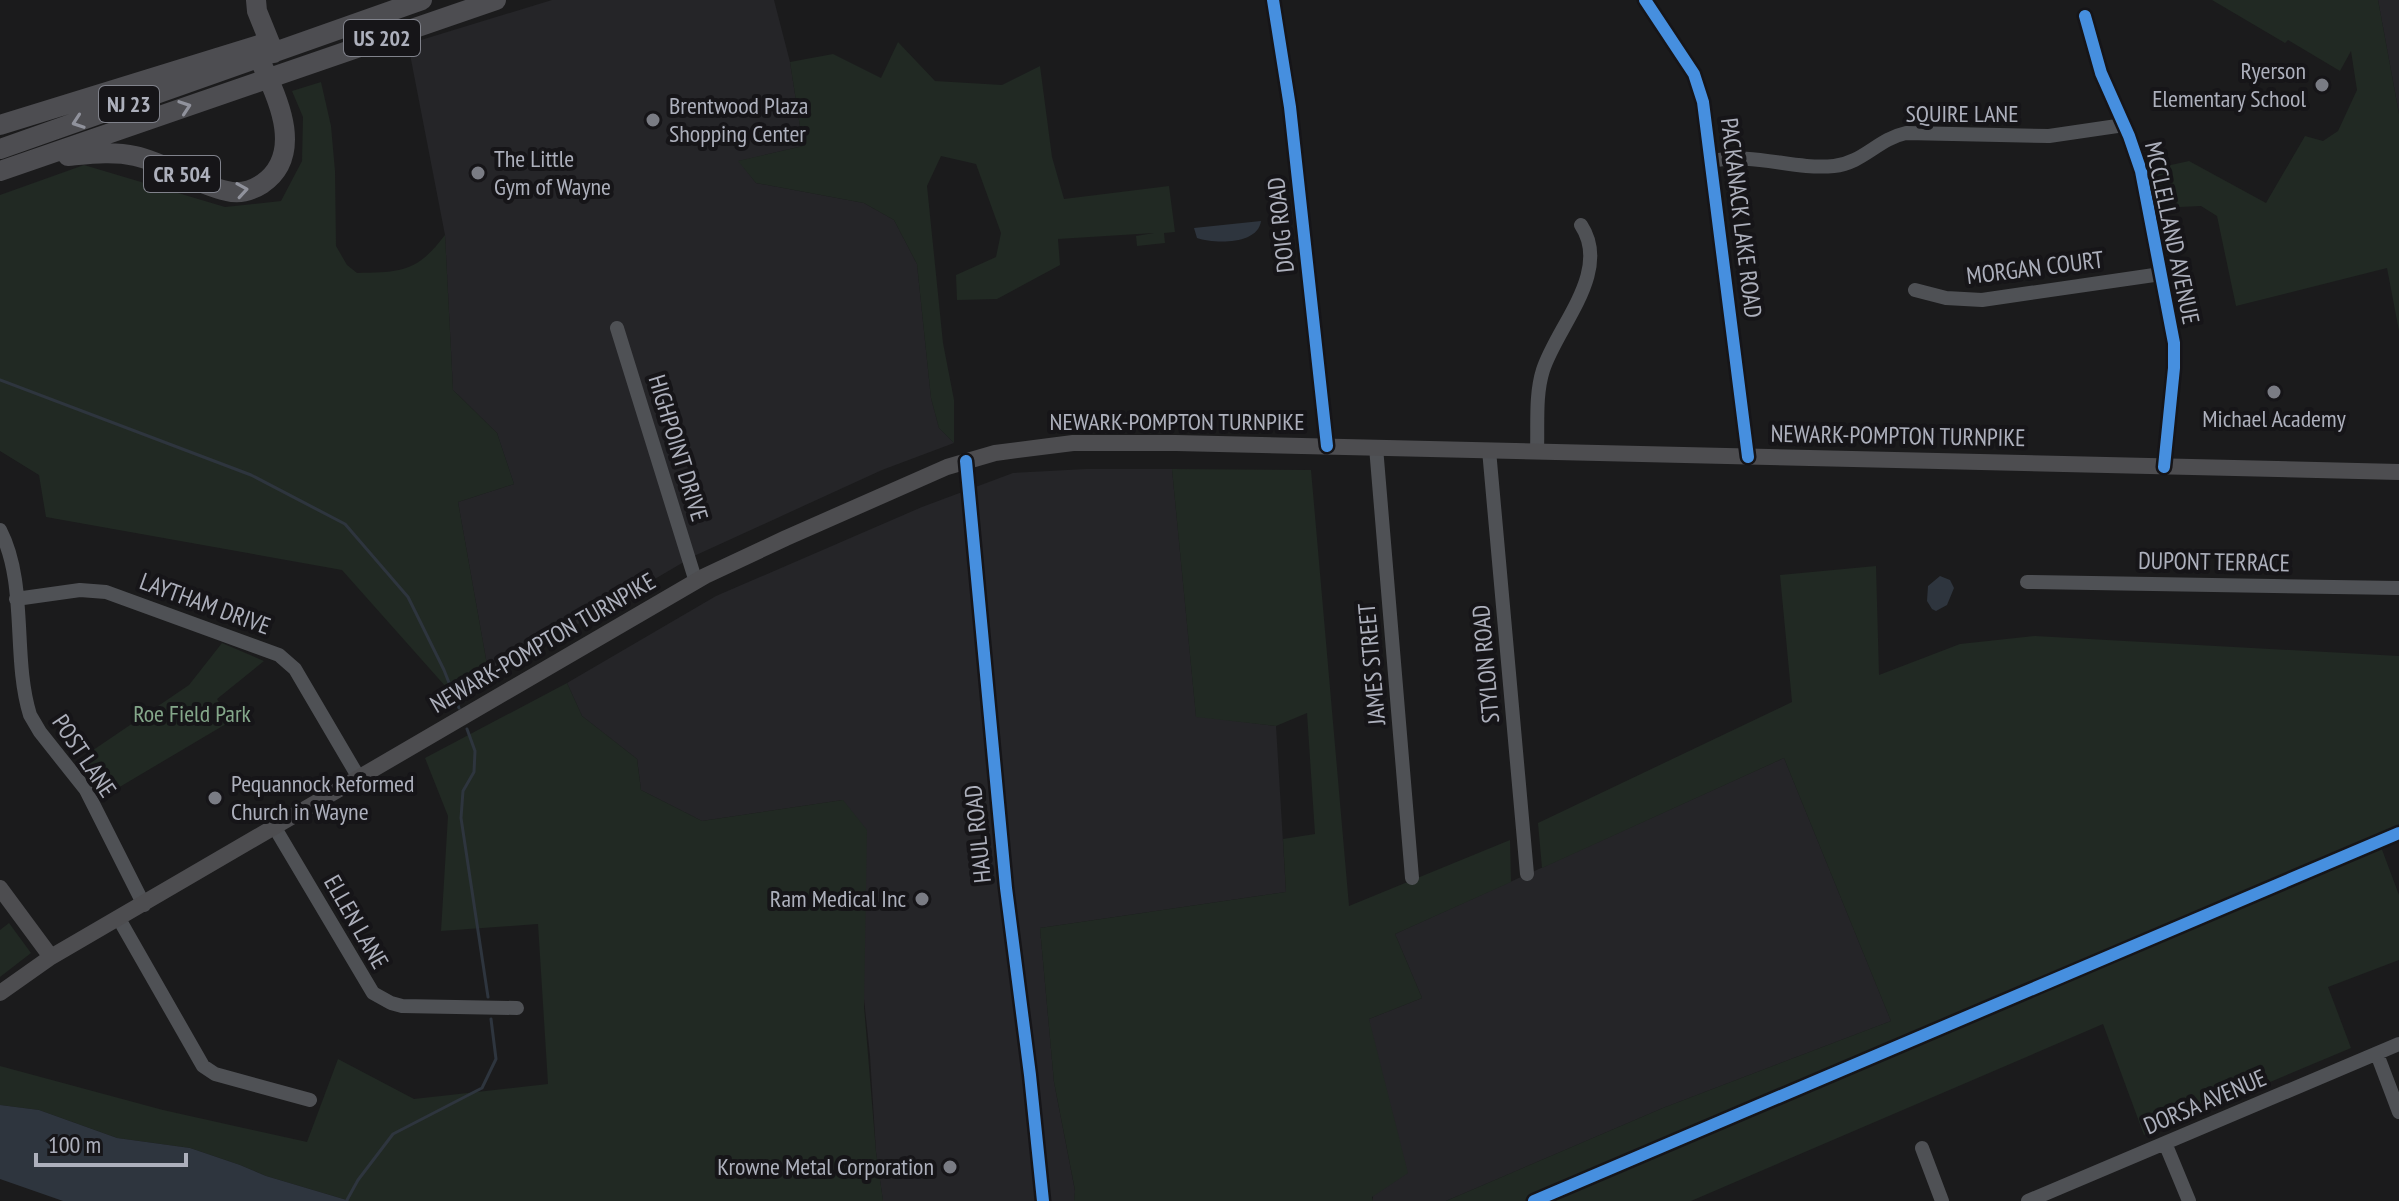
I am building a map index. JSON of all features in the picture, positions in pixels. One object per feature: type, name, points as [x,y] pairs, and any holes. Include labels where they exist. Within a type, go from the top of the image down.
[{"type":"highway","points":[[256,0],[260,51]]},
{"type":"highway","name":"NJ 23","points":[[0,149],[260,51],[421,0]]},
{"type":"highway","name":"US 202","points":[[0,171],[496,0]]},
{"type":"highway","points":[[0,125],[260,51],[295,68]]},
{"type":"highway","name":"CR 504","points":[[32,160],[88,154],[131,155],[229,192],[252,189],[266,181],[276,170],[285,148],[285,129],[260,51]]},
{"type":"main road","name":"NEWARK-POMPTON TURNPIKE","points":[[0,993],[51,957],[696,582],[786,538],[966,461],[1021,447],[1073,443],[1327,446],[2399,472]]},
{"type":"main road","points":[[0,888],[51,957]]},
{"type":"street","name":"DOIG ROAD","points":[[1273,0],[1289,94],[1327,446]]},
{"type":"street","name":"PACKANACK LAKE ROAD","points":[[1645,0],[1694,74],[1703,102],[1748,457]]},
{"type":"street","name":"MCCLELLAND AVENUE","points":[[2085,16],[2101,73],[2141,171],[2161,274],[2175,358],[2164,467]]},
{"type":"street","name":"SQUIRE LANE","points":[[1711,161],[1760,158],[1800,165],[1835,166],[1860,159],[1883,140],[1906,133],[2049,136],[2124,125]]},
{"type":"street","points":[[1537,451],[1542,372],[1588,275],[1591,249],[1581,225]]},
{"type":"street","name":"MORGAN COURT","points":[[1915,290],[1946,298],[1982,300],[2161,274]]},
{"type":"street","name":"HIGHPOINT DRIVE","points":[[617,328],[696,582]]},
{"type":"street","name":"JAMES STREET","points":[[1376,447],[1412,878]]},
{"type":"street","name":"STYLON ROAD","points":[[1489,450],[1527,874]]},
{"type":"street","name":"HAUL ROAD","points":[[966,461],[1009,919],[1043,1201]]},
{"type":"street","name":"POST LANE","points":[[0,530],[8,548],[30,715],[86,790],[144,905]]},
{"type":"street","name":"DUPONT TERRACE","points":[[2027,582],[2399,588]]},
{"type":"street","name":"LAYTHAM DRIVE","points":[[16,599],[80,590],[106,592],[279,655],[295,669],[359,778]]},
{"type":"street","name":"ELLEN LANE","points":[[275,828],[373,993],[402,1006],[517,1008]]},
{"type":"street","points":[[119,919],[208,1071],[310,1100]]},
{"type":"street","name":"DORSA AVENUE","points":[[2028,1201],[2399,1044]]},
{"type":"street","points":[[2377,1054],[2399,1112]]},
{"type":"street","points":[[2165,1143],[2189,1201]]},
{"type":"street","points":[[1922,1148],[1942,1201]]},
{"type":"shaded area","points":[[552,0],[774,0],[790,62],[803,146],[739,161],[756,183],[864,203],[894,220],[917,264],[931,398],[939,428],[954,443],[882,470],[694,556],[489,676],[458,502],[514,484],[497,433],[453,390],[445,235],[408,44]]},
{"type":"shaded area","points":[[2378,0],[2399,0],[2399,114]]},
{"type":"shaded area","points":[[1261,221],[1252,235],[1234,241],[1197,238],[1194,228]]},
{"type":"shaded area","points":[[1172,469],[1196,716],[1276,726],[1286,892],[1040,928],[1054,1082],[1075,1191],[1074,1201],[883,1201],[843,800],[702,821],[641,790],[637,759],[582,716],[567,683],[716,596],[922,507],[1013,473]]},
{"type":"shaded area","points":[[1940,576],[1950,580],[1954,588],[1947,605],[1936,611],[1927,601],[1928,586]]},
{"type":"shaded area","points":[[1784,758],[1891,1021],[1663,1108],[1446,1201],[1373,1201],[1369,1019],[1422,998],[1395,934]]},
{"type":"shaded area","points":[[0,1105],[39,1110],[117,1138],[190,1148],[266,1176],[350,1201],[63,1201],[0,1179]]},
{"type":"green space","points":[[2212,0],[2378,0],[2399,114],[2399,331],[2387,268],[2236,306],[2217,216],[2201,206],[2158,208],[2153,178],[2157,168],[2189,161],[2266,203],[2305,136],[2323,141],[2338,131],[2357,90],[2351,51],[2340,71]]},
{"type":"green space","points":[[898,42],[935,81],[1002,85],[1040,66],[1052,157],[1064,199],[1169,186],[1175,232],[1164,233],[1165,243],[1137,246],[1136,236],[1154,233],[1058,239],[1060,265],[997,299],[957,300],[956,275],[996,257],[1001,233],[976,164],[941,156],[927,186],[943,343],[954,400],[954,443],[939,428],[931,398],[917,264],[894,220],[864,203],[756,183],[738,161],[803,146],[790,62],[833,54],[881,78]]},
{"type":"green space","points":[[321,82],[331,126],[336,246],[347,265],[357,273],[386,272],[417,263],[445,235],[453,390],[497,433],[514,484],[458,502],[489,676],[454,696],[342,570],[46,517],[39,475],[0,451],[0,195],[84,165],[225,207],[281,201],[302,161],[303,117],[292,91]]},
{"type":"green space","points":[[1172,469],[1311,470],[1349,906],[1510,840],[1511,882],[1395,934],[1422,998],[1369,1019],[1408,1173],[1372,1197],[1373,1201],[1074,1201],[1075,1190],[1054,1082],[1040,928],[1286,892],[1283,839],[1315,834],[1307,713],[1276,726],[1196,717]]},
{"type":"green space","points":[[1876,566],[1879,675],[1960,644],[2035,636],[2399,656],[2399,839],[2381,847],[2399,895],[2399,960],[2328,987],[2351,1048],[2144,1135],[2103,1024],[1691,1201],[1446,1201],[1663,1108],[1891,1021],[1784,758],[1542,868],[1538,823],[1792,702],[1780,575]]},
{"type":"green space","name":"Roe Field Park","points":[[222,643],[264,661],[217,699],[231,721],[101,798],[77,761],[189,685]]},
{"type":"green space","points":[[567,683],[582,716],[637,759],[641,790],[702,821],[843,800],[867,830],[864,1006],[883,1201],[350,1201],[266,1176],[190,1148],[117,1138],[39,1110],[0,1105],[0,1066],[163,1110],[307,1142],[338,1059],[414,1099],[548,1084],[538,924],[441,931],[448,816],[425,758]]},
{"type":"green space","points":[[9,923],[31,953],[0,977],[0,930]]},
{"type":"waterway","points":[[0,380],[251,475],[345,524],[408,597],[459,708]]},
{"type":"waterway","points":[[467,729],[475,751],[474,772],[463,791],[461,818],[488,997]]},
{"type":"waterway","points":[[347,1200],[358,1180],[393,1134],[482,1088],[496,1059],[491,1019]]},
{"type":"cycle path","points":[[1273,0],[1290,107],[1327,446]]},
{"type":"cycle path","points":[[1645,0],[1694,74],[1703,102],[1748,457]]},
{"type":"cycle path","points":[[2085,16],[2101,73],[2141,171],[2174,343],[2164,467]]},
{"type":"cycle path","points":[[966,461],[1006,888],[1043,1201]]},
{"type":"cycle path","points":[[1534,1201],[2399,833]]},
{"type":"place","name":"Ryerson Elementary School","points":[[2322,85]]},
{"type":"place","name":"Brentwood Plaza Shopping Center","points":[[653,120]]},
{"type":"place","name":"The Little Gym of Wayne","points":[[478,173]]},
{"type":"place","name":"Michael Academy","points":[[2274,392]]},
{"type":"place","name":"Pequannock Reformed Church in Wayne","points":[[215,798]]},
{"type":"place","name":"Ram Medical Inc","points":[[922,899]]},
{"type":"place","name":"Krowne Metal Corporation","points":[[950,1167]]}]
